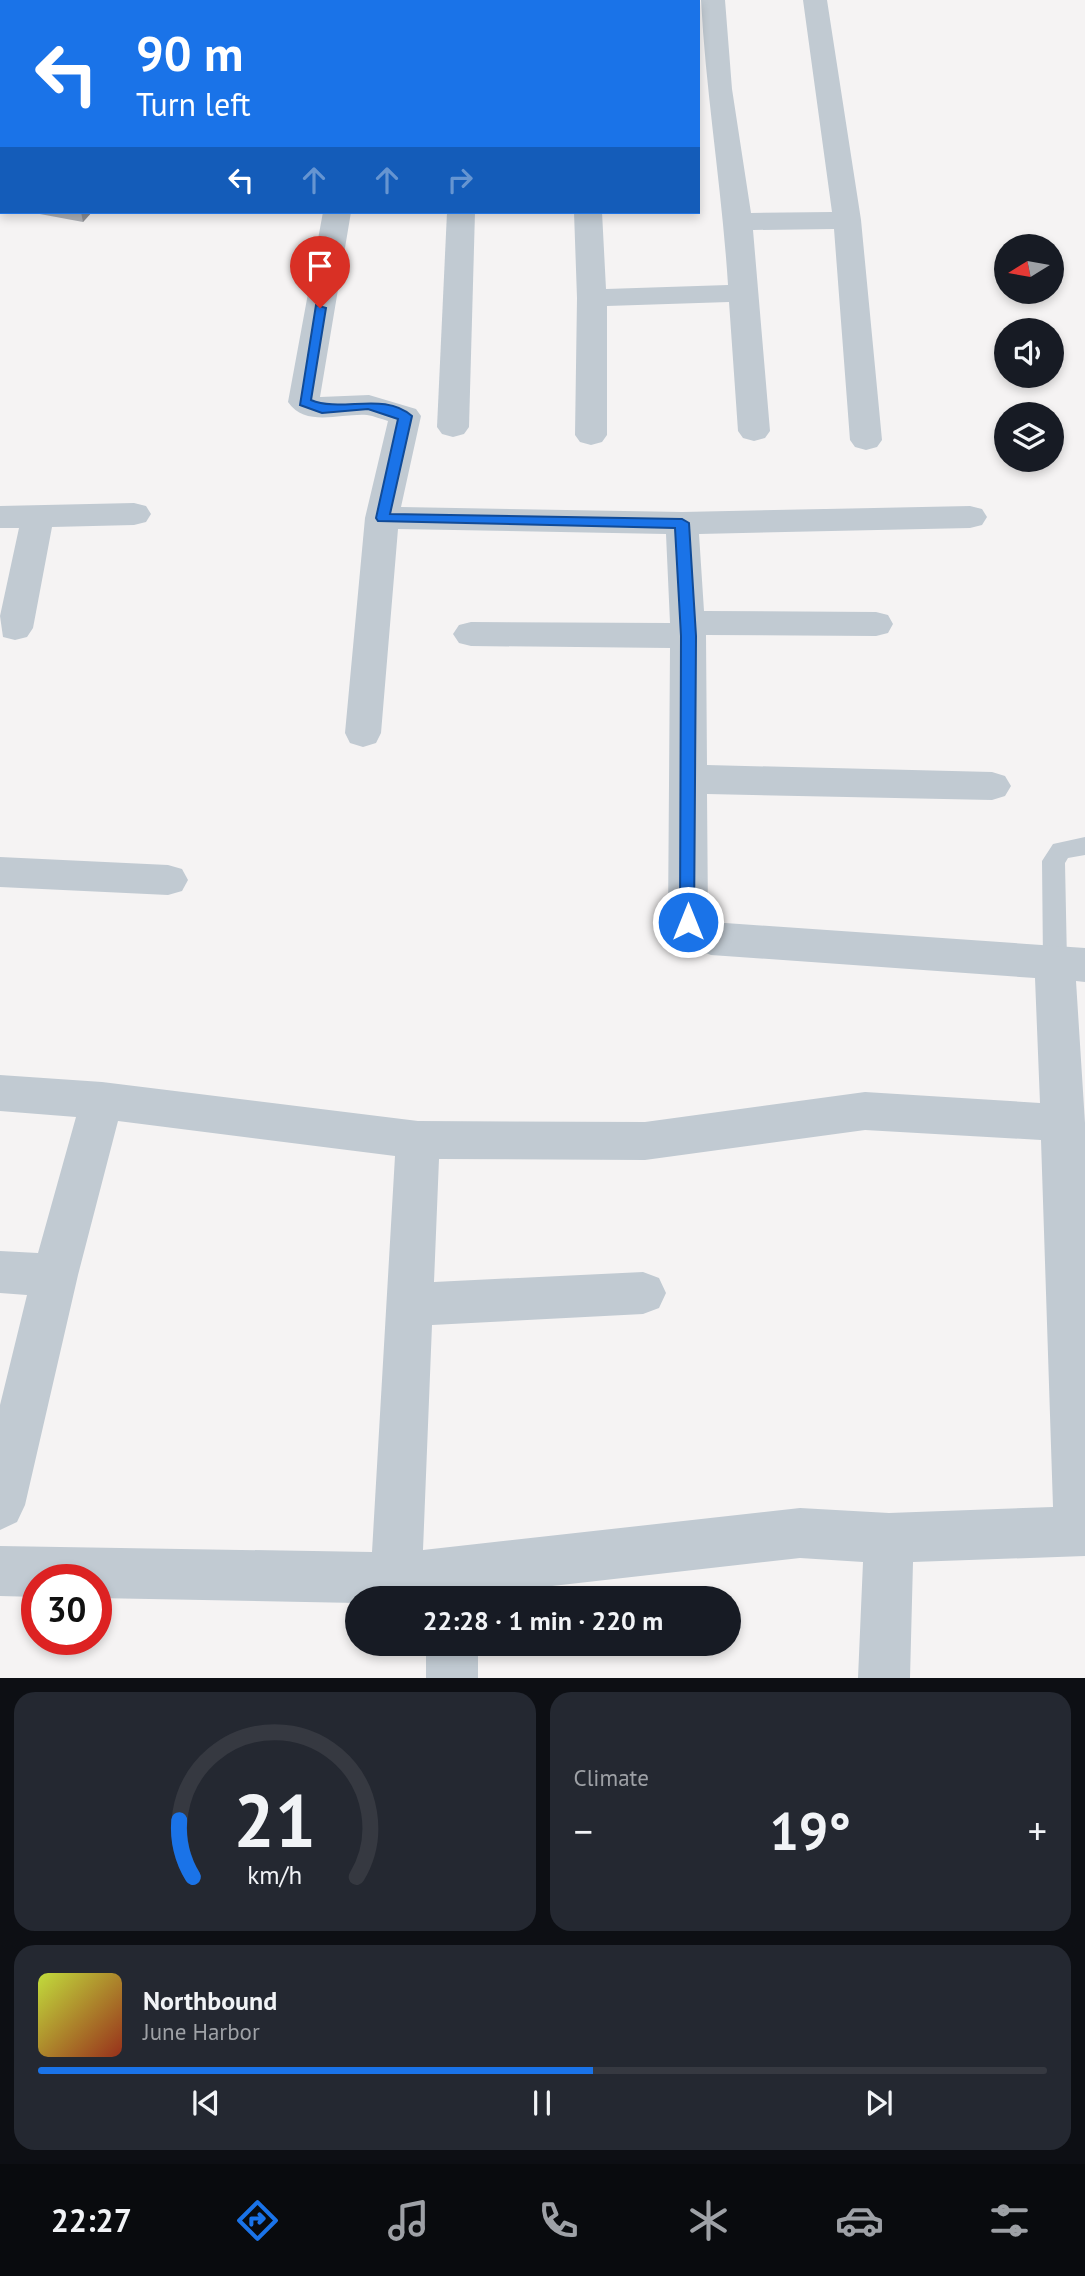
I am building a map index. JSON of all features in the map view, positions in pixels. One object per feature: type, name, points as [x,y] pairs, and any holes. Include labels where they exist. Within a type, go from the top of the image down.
[{"type":"street","points":[[713,0],[719,89],[738,222],[754,431]]},
{"type":"street","points":[[815,0],[847,220],[866,440]]},
{"type":"street","points":[[337,214],[304,402],[322,409],[369,405],[405,416],[382,518],[363,733]]},
{"type":"street","points":[[453,427],[461,214]]},
{"type":"street","points":[[588,214],[592,298],[590,435]]},
{"type":"street","points":[[738,222],[847,220]]},
{"type":"street","points":[[592,298],[743,293]]},
{"type":"street","points":[[0,517],[134,514]]},
{"type":"street","points":[[15,628],[38,516]]},
{"type":"street","points":[[382,518],[682,523],[971,517]]},
{"type":"street","points":[[424,1586],[800,1533],[889,1538],[1082,1531],[1075,1174],[1063,1123],[1070,964],[711,939],[697,933],[688,922],[688,629],[682,523]]},
{"type":"street","points":[[471,634],[876,624]]},
{"type":"street","points":[[688,779],[992,786]]},
{"type":"street","points":[[0,872],[168,880]]},
{"type":"street","points":[[0,1093],[102,1100],[418,1140],[645,1141],[865,1111],[1063,1123]]},
{"type":"street","points":[[0,1505],[55,1275],[102,1100]]},
{"type":"street","points":[[410,1586],[408,1305],[418,1140]]},
{"type":"street","points":[[0,1272],[55,1275]]},
{"type":"street","points":[[408,1305],[643,1293]]},
{"type":"street","points":[[884,1678],[889,1538]]},
{"type":"street","points":[[0,1572],[359,1586]]},
{"type":"street","points":[[452,1656],[452,1678]]},
{"type":"lane","points":[[1070,964],[1053,861],[1061,850],[1085,846]]},
{"type":"route","points":[[320,308],[304,402],[322,409],[369,405],[405,416],[382,518],[682,523],[688,636],[688,922]]}]
